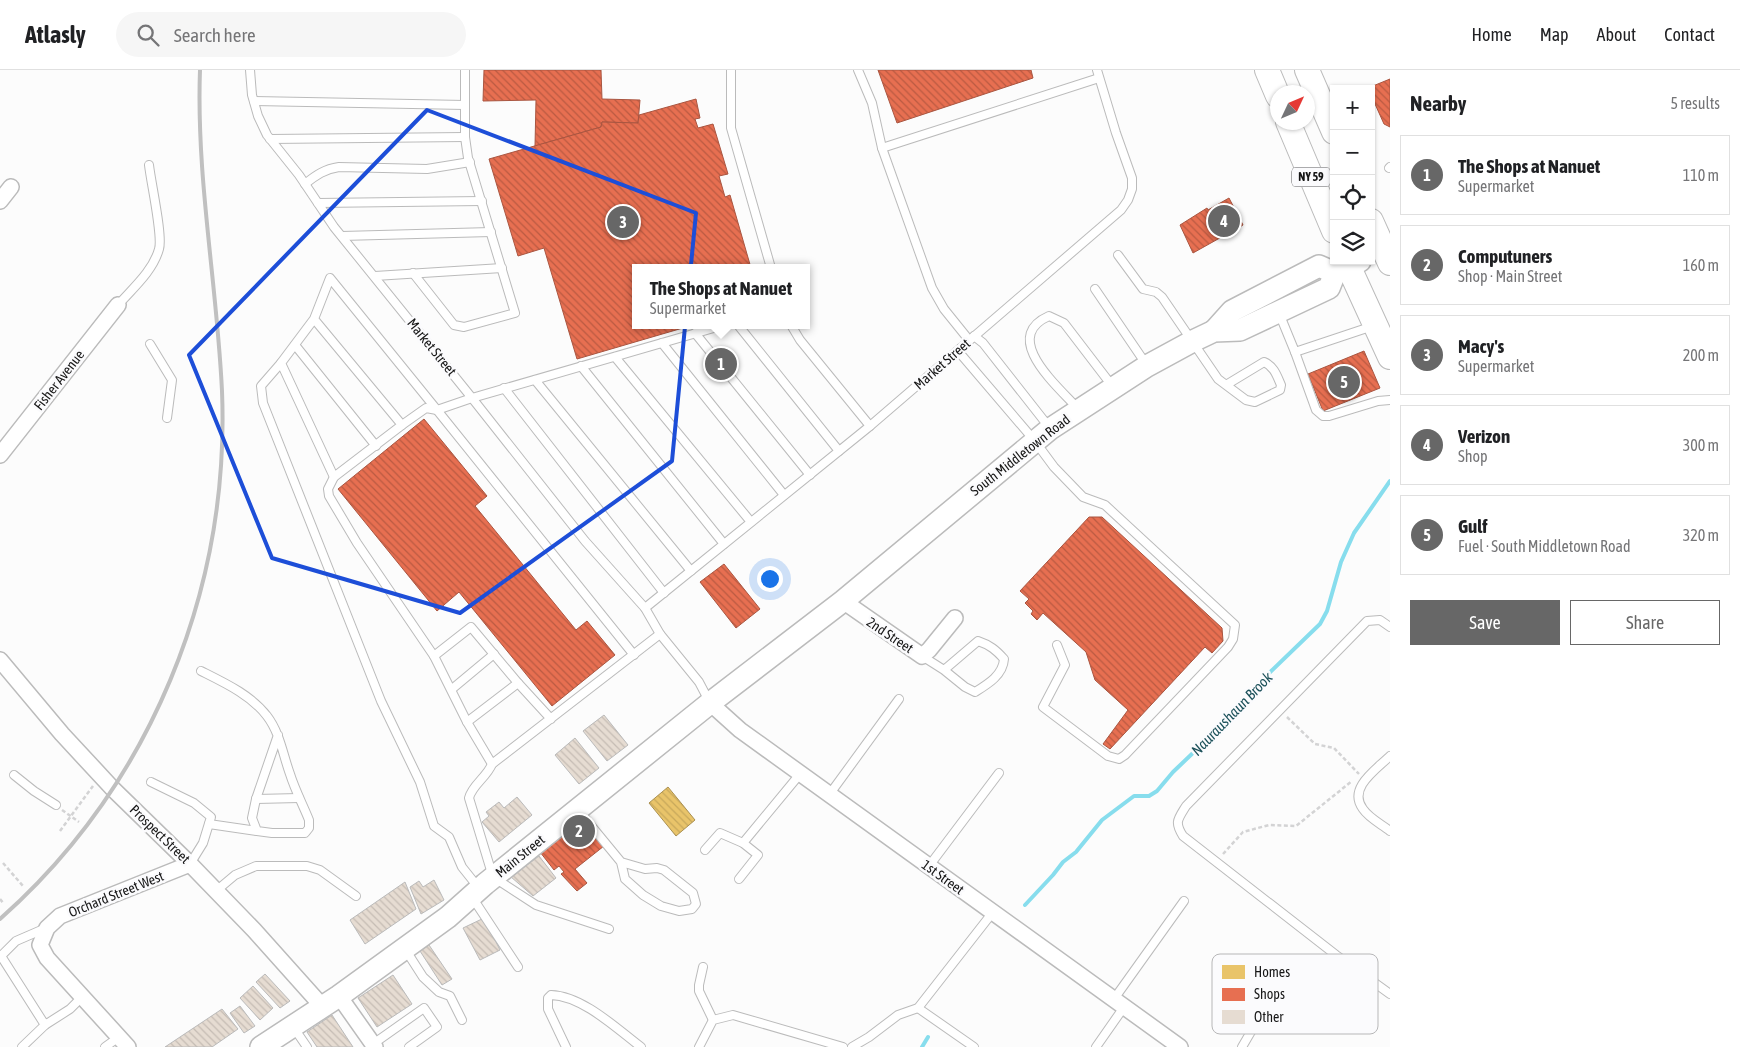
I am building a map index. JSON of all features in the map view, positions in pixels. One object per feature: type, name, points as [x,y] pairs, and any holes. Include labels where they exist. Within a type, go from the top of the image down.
[{"type":"main road","points":[[1267,70],[1273,85]]},
{"type":"main road","points":[[1307,70],[1333,130]]},
{"type":"main road","name":"NY 59","points":[[1291,130],[1330,222]]},
{"type":"main road","points":[[1375,231],[1384,254]]},
{"type":"main road","points":[[1348,265],[1390,357]]},
{"type":"street","points":[[0,201],[11,187]]},
{"type":"street","name":"South Middletown Road","points":[[1214,331],[1240,330],[1329,288],[1348,265]]},
{"type":"street","name":"South Middletown Road","points":[[843,601],[1042,434],[1112,387],[1147,366],[1214,331],[1232,311],[1319,266],[1348,265]]},
{"type":"street","name":"Fisher Avenue","points":[[0,455],[118,305]]},
{"type":"street","name":"Main Street","points":[[262,1047],[405,949],[448,917],[481,887],[710,703],[843,601]]},
{"type":"street","name":"2nd Street","points":[[843,601],[922,656],[955,618]]},
{"type":"street","name":"Prospect Street","points":[[0,660],[62,734],[113,789],[254,930],[374,1045]]},
{"type":"street","name":"1st Street","points":[[710,703],[740,730],[800,774],[1180,1047]]},
{"type":"street","name":"Orchard Street West","points":[[47,928],[60,916],[190,864]]},
{"type":"street","points":[[47,928],[40,946],[47,958],[123,1042]]},
{"type":"lane","name":"Market Street","points":[[250,70],[258,116],[270,139],[342,236],[585,541],[645,608],[660,634],[699,682],[710,703]]},
{"type":"lane","points":[[412,273],[454,325],[464,327],[515,313],[470,162],[465,137],[465,70]]},
{"type":"lane","points":[[731,70],[732,128],[770,264]]},
{"type":"lane","points":[[858,70],[872,103],[882,148],[932,288],[944,309],[972,338],[983,343],[1042,434],[1054,467],[1083,497],[1105,505],[1235,625],[1233,639],[1228,647],[1125,755],[1119,759],[1108,756],[1043,706],[1065,665],[1057,645]]},
{"type":"lane","name":"Market Street","points":[[645,608],[870,426],[1121,210],[1128,200],[1132,189],[1132,178],[1098,74]]},
{"type":"lane","points":[[882,148],[1098,74]]},
{"type":"lane","points":[[254,101],[465,105]]},
{"type":"lane","points":[[270,139],[465,137]]},
{"type":"lane","points":[[305,184],[328,168],[427,169],[470,162]]},
{"type":"lane","points":[[118,305],[150,269],[160,247],[158,220],[149,165]]},
{"type":"lane","points":[[318,203],[482,201]]},
{"type":"lane","points":[[342,236],[491,232]]},
{"type":"lane","points":[[1118,255],[1143,288],[1156,292],[1162,297],[1194,341],[1218,379],[1226,385],[1246,400],[1255,402],[1280,390],[1281,385],[1273,368],[1270,364],[1264,362],[1226,385]]},
{"type":"lane","points":[[374,276],[502,268]]},
{"type":"lane","points":[[518,967],[481,887],[462,867],[449,837],[434,826],[420,782],[380,701],[262,403],[261,386],[282,363],[314,319],[330,278],[634,654]]},
{"type":"lane","points":[[1095,289],[1147,366]]},
{"type":"lane","points":[[1278,312],[1316,410],[1322,416],[1329,416],[1378,401],[1390,400]]},
{"type":"lane","points":[[1079,410],[1043,371],[1033,354],[1029,342],[1030,334],[1042,319],[1049,316],[1064,323],[1112,387]]},
{"type":"lane","points":[[314,319],[402,425]]},
{"type":"lane","points":[[1295,352],[1375,325]]},
{"type":"lane","points":[[492,764],[466,722],[452,689],[434,656],[357,543],[329,496],[328,489],[334,477],[426,408],[437,410],[504,388],[711,329]]},
{"type":"lane","points":[[741,329],[839,451]]},
{"type":"lane","points":[[793,329],[870,426]]},
{"type":"lane","points":[[695,334],[810,475]]},
{"type":"lane","points":[[662,343],[784,495]]},
{"type":"lane","points":[[150,344],[172,380],[167,418]]},
{"type":"lane","points":[[295,345],[376,446]]},
{"type":"lane","points":[[958,351],[1042,434]]},
{"type":"lane","points":[[615,357],[751,522]]},
{"type":"lane","points":[[282,363],[334,477]]},
{"type":"lane","points":[[581,366],[724,544]]},
{"type":"lane","points":[[535,380],[691,570]]},
{"type":"lane","points":[[504,388],[664,593]]},
{"type":"lane","points":[[1335,954],[1182,836],[1177,826],[1178,820],[1186,806],[1367,621],[1380,620],[1390,627]]},
{"type":"lane","points":[[434,656],[471,626],[518,683],[551,719]]},
{"type":"lane","points":[[481,887],[482,846],[469,798],[470,792],[490,771],[492,764],[660,634]]},
{"type":"lane","points":[[922,656],[944,670],[965,688],[975,692],[989,684],[1000,672],[1004,659],[987,644],[978,642],[944,670]]},
{"type":"lane","points":[[452,689],[494,654]]},
{"type":"lane","points":[[201,671],[236,688],[264,712],[278,735],[290,775],[309,820],[307,832],[302,834],[272,833],[209,824]]},
{"type":"lane","points":[[466,722],[518,683]]},
{"type":"lane","points":[[829,795],[899,699]]},
{"type":"lane","points":[[258,831],[252,818],[256,800],[278,735]]},
{"type":"lane","points":[[1390,756],[1362,783],[1358,790],[1358,801],[1363,809],[1390,831]]},
{"type":"lane","points":[[929,866],[999,773]]},
{"type":"lane","points":[[743,843],[800,774]]},
{"type":"lane","points":[[14,775],[56,805]]},
{"type":"lane","points":[[151,782],[194,803],[211,817],[203,842],[190,864]]},
{"type":"lane","points":[[256,800],[300,798]]},
{"type":"lane","points":[[577,810],[620,862],[625,879],[643,895],[661,906],[679,911],[692,909],[696,904],[694,893],[664,870],[657,868],[645,869],[620,862]]},
{"type":"lane","points":[[705,850],[720,833],[743,843],[758,855],[739,879]]},
{"type":"lane","points":[[216,891],[235,875],[256,866],[308,866],[320,870],[356,896]]},
{"type":"lane","points":[[481,887],[609,929]]},
{"type":"lane","points":[[1096,1047],[1119,1003],[1184,901]]},
{"type":"lane","points":[[852,1047],[898,1015],[918,1008],[993,912]]},
{"type":"lane","points":[[45,1025],[1,956],[16,941],[47,928]]},
{"type":"lane","points":[[405,949],[422,976],[439,992],[450,996],[462,1020]]},
{"type":"lane","points":[[703,967],[699,991],[713,1020]]},
{"type":"lane","points":[[1378,985],[1390,994]]},
{"type":"lane","points":[[566,1047],[548,1009],[548,998],[551,995],[559,995],[592,1010],[641,1047]]},
{"type":"lane","points":[[22,1047],[45,1025],[70,1009],[82,997]]},
{"type":"lane","points":[[374,1045],[424,1008],[437,1027],[409,1047]]},
{"type":"lane","points":[[918,1008],[974,1047]]},
{"type":"lane","points":[[699,1047],[713,1020],[733,1015],[844,1047]]},
{"type":"lane","points":[[293,1026],[307,1047]]},
{"type":"lane","points":[[1242,1047],[1250,1034]]},
{"type":"lane","points":[[105,1047],[123,1042]]},
{"type":"path","points":[[1287,717],[1315,744],[1334,748],[1359,774]]},
{"type":"path","points":[[1223,854],[1243,832],[1269,825],[1296,826],[1356,778]]},
{"type":"path","points":[[60,831],[68,816],[93,785]]},
{"type":"path","points":[[68,816],[79,822]]},
{"type":"path","points":[[3,863],[23,886]]},
{"type":"path","points":[[0,899],[4,904]]},
{"type":"highlighted area","points":[[427,110],[696,213],[672,461],[460,613],[272,558],[189,355]]},
{"type":"building: Homes","points":[[668,787],[695,820],[676,836],[649,803]]},
{"type":"building: Shops","points":[[484,70],[601,70],[602,99],[640,100],[638,123],[602,122],[601,127],[535,146],[536,100],[483,101]]},
{"type":"building: Shops","points":[[878,70],[1031,70],[1033,78],[897,123]]},
{"type":"building: Shops","points":[[1390,79],[1390,127],[1384,124],[1375,104],[1375,85]]},
{"type":"building: Shops","points":[[696,99],[700,118],[695,119],[698,128],[713,124],[728,174],[719,176],[725,197],[730,195],[750,264],[632,264],[632,329],[679,329],[577,359],[544,248],[518,256],[489,159],[601,127],[602,122],[638,123],[639,115]]},
{"type":"building: Shops","points":[[1229,198],[1243,225],[1193,253],[1180,225],[1207,208],[1208,210]]},
{"type":"building: Shops","points":[[1364,351],[1380,388],[1323,411],[1308,374]]},
{"type":"building: Shops","points":[[424,419],[487,496],[475,506],[576,630],[587,621],[615,655],[552,706],[459,592],[437,611],[338,489]]},
{"type":"building: Shops","points":[[1089,517],[1102,517],[1222,628],[1223,641],[1212,653],[1205,647],[1110,749],[1103,744],[1128,710],[1095,680],[1086,652],[1043,613],[1037,620],[1031,614],[1033,611],[1025,603],[1029,599],[1020,591]]},
{"type":"building: Shops","points":[[724,564],[760,609],[736,628],[700,582]]},
{"type":"building: Shops","points":[[582,819],[604,846],[575,869],[587,883],[577,891],[561,874],[564,872],[559,866],[554,870],[540,852]]},
{"type":"building: Other","points":[[604,715],[628,745],[607,761],[583,731]]},
{"type":"building: Other","points":[[575,738],[599,768],[579,784],[555,755]]},
{"type":"building: Other","points":[[517,797],[532,815],[499,842],[482,822],[489,816],[486,812],[499,802],[504,808]]},
{"type":"building: Other","points":[[539,856],[556,878],[533,896],[511,877]]},
{"type":"building: Other","points":[[434,880],[444,900],[421,914],[410,887],[419,881],[423,887]]},
{"type":"building: Other","points":[[405,882],[416,909],[365,944],[350,920]]},
{"type":"building: Other","points":[[484,918],[500,950],[480,960],[463,928]]},
{"type":"building: Other","points":[[429,945],[452,979],[442,985],[420,951]]},
{"type":"building: Other","points":[[265,974],[290,1001],[280,1008],[256,982]]},
{"type":"building: Other","points":[[393,975],[412,1004],[377,1027],[358,998]]},
{"type":"building: Other","points":[[253,986],[273,1008],[260,1020],[240,998]]},
{"type":"building: Other","points":[[240,1006],[255,1026],[244,1033],[230,1013]]},
{"type":"building: Other","points":[[222,1009],[238,1029],[212,1047],[165,1047]]},
{"type":"building: Other","points":[[332,1015],[353,1047],[317,1047],[307,1032]]},
{"type":"waterway","name":"Nauraushaun Brook","points":[[1025,905],[1063,862],[1076,852],[1102,820],[1134,796],[1149,796],[1157,791],[1173,772],[1238,710],[1265,677],[1320,624],[1327,611],[1341,562],[1354,533],[1390,481]]},
{"type":"waterway","name":"Nauraushaun Brook","points":[[922,1047],[928,1037]]},
{"type":"railway","points":[[0,919],[53,866],[99,809],[138,746],[170,680],[195,611],[212,539],[221,466],[222,391],[201,150],[200,70]]},
{"type":"place","name":"Verizon","points":[[1224,221]]},
{"type":"place","name":"Macy's","points":[[623,222]]},
{"type":"place","name":"The Shops at Nanuet","points":[[721,364]]},
{"type":"place","name":"Gulf","points":[[1344,382]]},
{"type":"place","name":"Computuners","points":[[579,831]]}]
